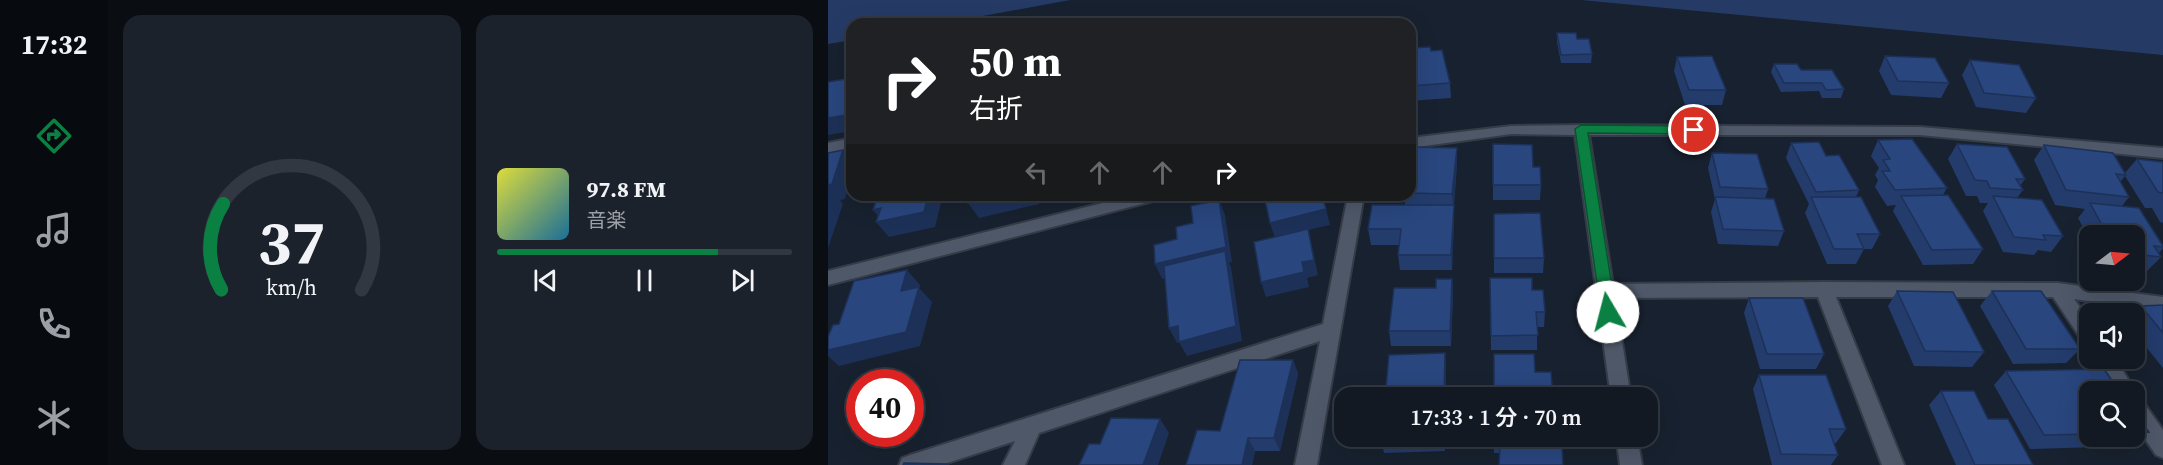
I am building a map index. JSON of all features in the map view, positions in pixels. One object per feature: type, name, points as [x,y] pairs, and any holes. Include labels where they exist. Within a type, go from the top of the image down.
[{"type":"street","points":[[1581,129],[1619,387]]},
{"type":"street","points":[[1416,142],[1511,130],[1920,131],[2163,153]]},
{"type":"street","points":[[828,148],[846,144]]},
{"type":"street","points":[[828,278],[1133,201]]},
{"type":"street","points":[[1306,465],[1329,330],[1355,201]]},
{"type":"street","points":[[1824,289],[1893,465]]},
{"type":"street","points":[[1605,291],[2058,290],[2163,304]]},
{"type":"street","points":[[2058,290],[2079,321]]},
{"type":"street","points":[[910,465],[1329,330]]},
{"type":"street","points":[[2145,421],[2163,448]]},
{"type":"street","points":[[1014,465],[1032,426]]},
{"type":"street","points":[[1628,447],[1631,465]]},
{"type":"shaded area","points":[[828,0],[1070,0],[972,18],[846,18],[846,41],[828,44]]},
{"type":"shaded area","points":[[1581,0],[2163,0],[2163,55]]},
{"type":"building","points":[[1557,33],[1576,33],[1577,39],[1589,39],[1592,54],[1561,55]]},
{"type":"building","points":[[1430,47],[1431,51],[1442,50],[1450,83],[1416,86],[1416,48]]},
{"type":"building","points":[[1712,56],[1726,90],[1689,90],[1677,57]]},
{"type":"building","points":[[1885,56],[1935,58],[1949,83],[1898,81]]},
{"type":"building","points":[[1970,60],[2019,65],[2036,98],[1984,93]]},
{"type":"building","points":[[1774,64],[1797,64],[1801,70],[1832,70],[1844,89],[1826,90],[1822,83],[1784,83]]},
{"type":"building","points":[[846,79],[846,115],[828,118],[828,82]]},
{"type":"building","points":[[1912,139],[1947,188],[1895,190],[1882,171],[1890,171],[1883,160],[1890,159],[1878,140]]},
{"type":"building","points":[[1819,142],[1826,156],[1839,155],[1859,190],[1816,192],[1791,143]]},
{"type":"building","points":[[1493,144],[1532,145],[1533,167],[1540,167],[1541,185],[1493,185]]},
{"type":"building","points":[[1957,144],[2007,147],[2025,179],[2016,179],[2023,190],[1990,188],[1987,181],[1975,180]]},
{"type":"building","points":[[2044,145],[2113,153],[2126,175],[2116,174],[2129,197],[2066,190]]},
{"type":"building","points":[[1416,147],[1457,148],[1452,194],[1416,193]]},
{"type":"building","points":[[843,150],[832,184],[828,185],[828,153]]},
{"type":"building","points":[[1712,153],[1757,154],[1768,189],[1720,187]]},
{"type":"building","points":[[2137,159],[2163,162],[2163,193],[2158,192]]},
{"type":"building","points":[[1948,195],[1983,249],[1932,250],[1901,196]]},
{"type":"building","points":[[1993,196],[2042,200],[2063,236],[2043,235],[2046,240],[2014,237]]},
{"type":"building","points":[[1715,197],[1774,199],[1784,231],[1723,229]]},
{"type":"building","points":[[1811,197],[1861,197],[1880,234],[1857,234],[1864,249],[1834,249]]},
{"type":"building","points":[[876,201],[927,201],[924,212],[876,222],[881,208],[873,210]]},
{"type":"building","points":[[1219,201],[1226,247],[1155,264],[1154,245],[1177,239],[1176,227],[1193,223],[1191,206]]},
{"type":"building","points":[[1265,201],[1324,201],[1326,209],[1270,223]]},
{"type":"building","points":[[2090,203],[2139,208],[2163,246],[2154,246],[2161,257],[2145,255],[2145,225],[2102,225]]},
{"type":"building","points":[[1372,205],[1454,205],[1451,255],[1398,255],[1401,229],[1368,229]]},
{"type":"building","points":[[1540,213],[1544,258],[1494,258],[1494,214]]},
{"type":"building","points":[[1308,229],[1314,260],[1302,262],[1304,272],[1261,282],[1254,242]]},
{"type":"building","points":[[1225,251],[1236,326],[1179,342],[1178,326],[1169,328],[1164,266]]},
{"type":"building","points":[[907,270],[901,291],[919,287],[906,332],[828,350],[828,337],[833,325],[839,324],[854,281]]},
{"type":"building","points":[[1490,278],[1532,278],[1532,290],[1543,290],[1545,312],[1536,312],[1538,335],[1491,336]]},
{"type":"building","points":[[1436,279],[1452,279],[1450,331],[1389,331],[1394,288],[1436,288]]},
{"type":"building","points":[[1897,291],[1953,292],[1984,352],[1925,351]]},
{"type":"building","points":[[1992,291],[2041,291],[2079,348],[2026,349]]},
{"type":"building","points":[[1749,298],[1803,298],[1824,354],[1767,354]]},
{"type":"building","points":[[2163,305],[2163,333],[2145,311],[2145,306]]},
{"type":"building","points":[[1445,353],[1444,387],[1386,387],[1389,355]]},
{"type":"building","points":[[1494,354],[1534,354],[1535,372],[1551,372],[1552,387],[1494,387]]},
{"type":"building","points":[[1240,360],[1293,360],[1274,438],[1248,438],[1242,465],[1186,465],[1197,430],[1220,431]]},
{"type":"building","points":[[2104,369],[2112,381],[2079,381],[2079,434],[2044,435],[2006,371]]},
{"type":"building","points":[[1759,375],[1826,375],[1846,429],[1829,429],[1838,455],[1781,454]]},
{"type":"building","points":[[1941,391],[1974,391],[1988,419],[2008,419],[2033,465],[1975,465]]},
{"type":"building","points":[[1111,418],[1160,419],[1143,465],[1079,465],[1089,444],[1100,444]]},
{"type":"building","points":[[1500,447],[1562,448],[1563,465],[1499,465]]},
{"type":"building","points":[[904,463],[948,464],[903,465]]},
{"type":"route","points":[[1608,312],[1581,129],[1694,130]]}]
